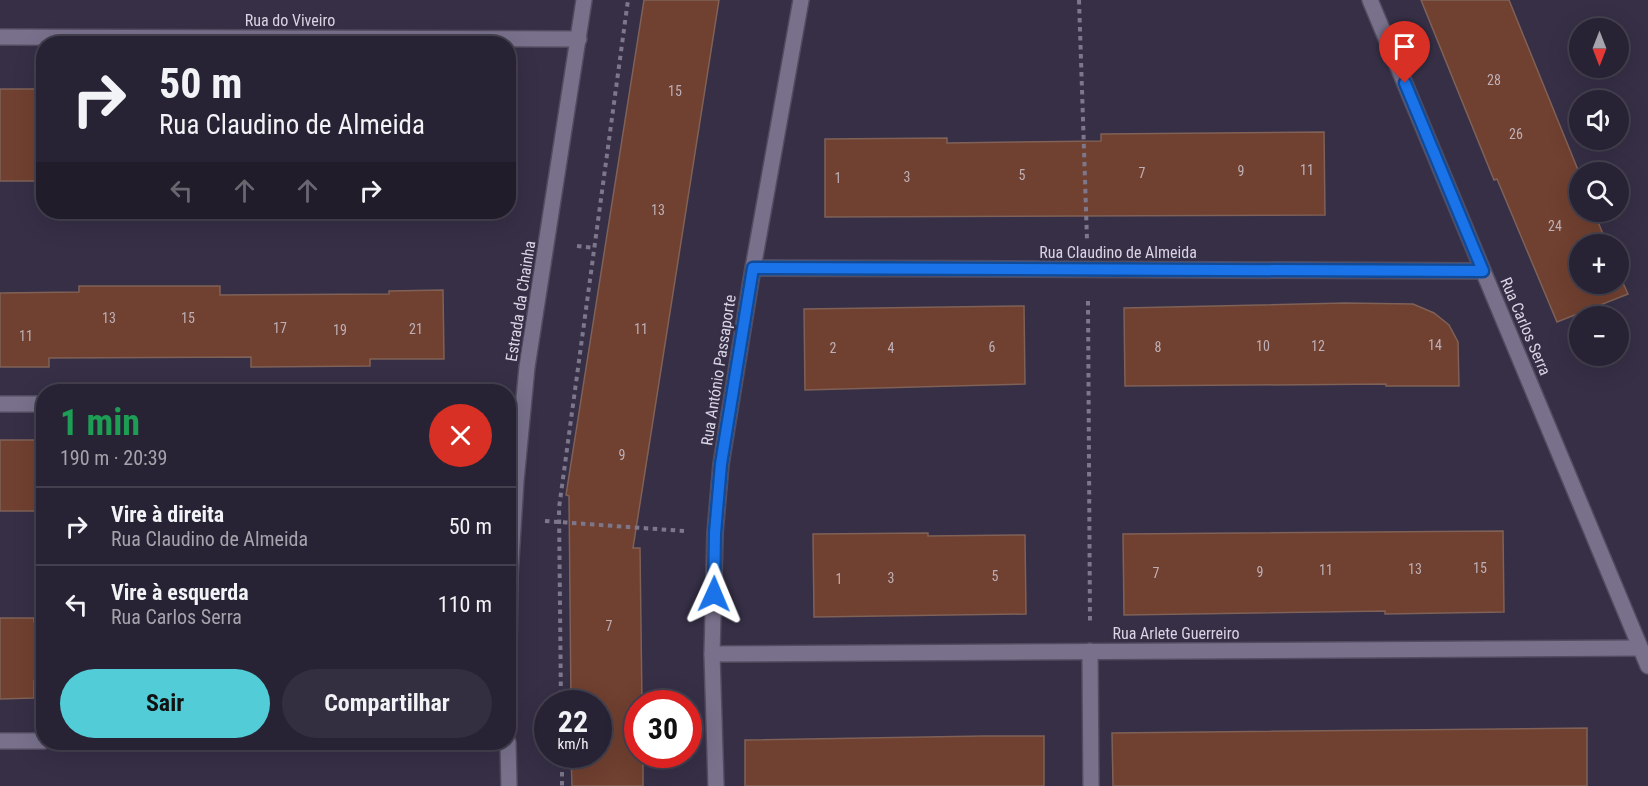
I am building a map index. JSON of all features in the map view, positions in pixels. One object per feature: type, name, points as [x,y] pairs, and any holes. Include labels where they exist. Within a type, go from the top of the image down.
[{"type":"street","name":"Estrada da Chainha","points":[[516,495],[527,367],[584,0]]},
{"type":"street","name":"Rua António Passaporte","points":[[716,786],[712,654],[715,533],[721,464],[801,0]]},
{"type":"street","name":"Rua Carlos Serra","points":[[1371,0],[1648,666]]},
{"type":"street","name":"Rua do Viveiro","points":[[0,37],[36,37]]},
{"type":"street","name":"Rua do Viveiro","points":[[516,39],[579,39]]},
{"type":"street","name":"Rua Claudino de Almeida","points":[[753,268],[1483,271]]},
{"type":"street","points":[[0,404],[36,404]]},
{"type":"street","name":"Rua Arlete Guerreiro","points":[[712,654],[1640,648]]},
{"type":"street","points":[[1090,651],[1091,786]]},
{"type":"street","points":[[0,741],[36,741]]},
{"type":"street","points":[[508,750],[509,786]]},
{"type":"path","points":[[561,690],[559,522],[564,460],[628,0]]},
{"type":"path","points":[[1079,0],[1088,270],[1090,651]]},
{"type":"path","points":[[516,518],[715,533]]},
{"type":"path","points":[[562,768],[562,786]]},
{"type":"building","points":[[644,0],[719,0],[633,548],[640,548],[642,690],[624,690],[624,768],[643,768],[643,786],[572,786],[571,768],[612,768],[612,690],[571,690],[569,496],[566,495]]},
{"type":"building","points":[[1421,0],[1509,0],[1575,162],[1569,162],[1569,222],[1598,222],[1603,234],[1569,234],[1569,294],[1628,294],[1598,306],[1569,306],[1569,317],[1557,322],[1497,179],[1494,180]]},
{"type":"building","points":[[0,89],[36,89],[36,181],[0,181]]},
{"type":"building","points":[[1324,132],[1325,215],[825,217],[825,139],[947,138],[947,143],[1101,141],[1101,134]]},
{"type":"building","points":[[79,286],[220,286],[220,295],[389,294],[389,291],[443,290],[444,359],[370,359],[370,366],[251,367],[251,357],[49,358],[49,367],[0,367],[0,293],[79,292]]},
{"type":"building","points":[[1345,303],[1413,304],[1434,313],[1449,325],[1458,342],[1459,386],[1386,386],[1386,384],[1125,386],[1124,308]]},
{"type":"building","points":[[1024,306],[1025,384],[805,390],[804,309]]},
{"type":"building","points":[[0,440],[36,440],[36,511],[0,511]]},
{"type":"building","points":[[1503,531],[1504,612],[1385,614],[1385,611],[1124,615],[1123,534]]},
{"type":"building","points":[[928,533],[928,536],[1025,535],[1026,614],[814,617],[813,534]]},
{"type":"building","points":[[0,618],[34,618],[36,622],[36,681],[34,681],[34,698],[0,699]]},
{"type":"building","points":[[1587,728],[1587,786],[1113,786],[1112,733]]},
{"type":"building","points":[[1044,736],[1044,786],[745,786],[745,740]]},
{"type":"route","points":[[714,594],[715,533],[721,464],[753,268],[1483,271],[1405,83]]}]
